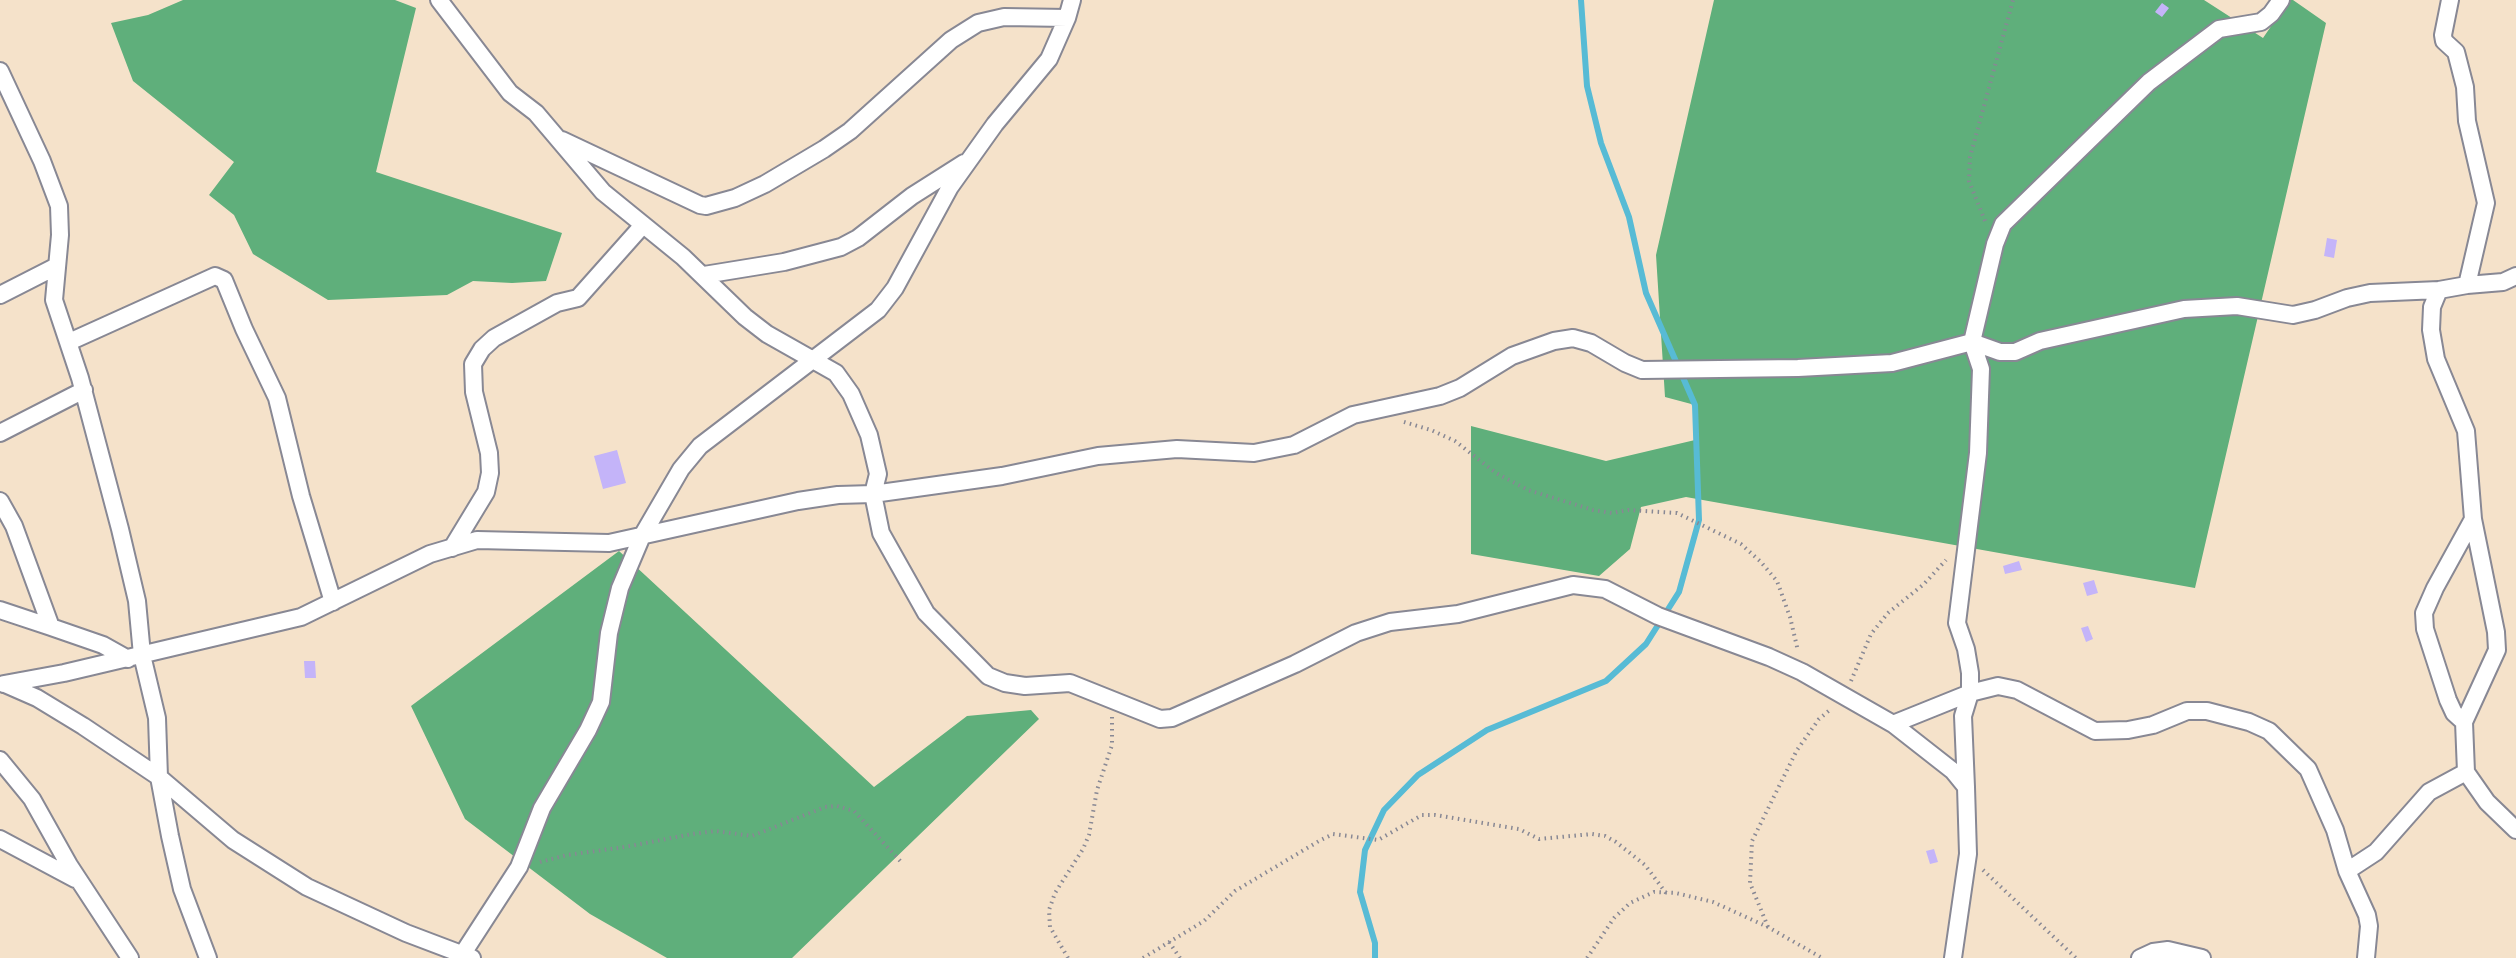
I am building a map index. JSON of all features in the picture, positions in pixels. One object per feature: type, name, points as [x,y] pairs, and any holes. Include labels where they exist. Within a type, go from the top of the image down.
[{"type":"street","points":[[439,0],[510,93],[536,113],[603,192],[704,274],[745,317],[760,329],[836,373],[851,394],[869,435],[878,474],[873,494],[881,532],[926,614],[988,676],[1005,683],[1025,686],[1070,683],[1160,719],[1172,718],[1294,664],[1356,633],[1390,622],[1458,614],[1573,585],[1605,589],[1658,616],[1769,657],[1802,672],[1893,724],[1953,771],[1965,787]]},
{"type":"street","points":[[2,683],[37,698],[84,726],[159,777],[233,840],[307,887],[405,933],[464,957],[519,867],[542,808],[588,730],[601,702],[609,633],[620,588],[642,536],[681,469],[700,446],[878,310],[895,288],[950,187],[995,123],[1049,59],[1067,18],[1072,0]]},
{"type":"street","points":[[1953,958],[1968,854],[1963,716],[1970,693],[1966,649],[1958,623],[1978,453],[1981,369],[1972,342],[1995,244],[2003,224],[2149,82],[2219,29],[2261,22],[2271,14],[2281,0]]},
{"type":"street","points":[[2450,0],[2443,35],[2444,41],[2455,49],[2465,87],[2467,121],[2486,203],[2467,285]]},
{"type":"street","points":[[556,137],[706,206],[735,198],[755,189],[824,150],[850,131],[951,40],[978,23],[1004,17],[1067,18]]},
{"type":"street","points":[[0,71],[42,160],[59,206],[60,235],[54,300],[84,390],[137,601],[135,657],[157,718],[159,777],[182,889],[208,958]]},
{"type":"street","points":[[704,274],[784,262],[841,248],[858,238],[930,183],[969,160]]},
{"type":"street","points":[[452,548],[486,492],[490,473],[489,453],[474,392],[472,364],[482,349],[494,338],[557,303],[578,298],[643,225]]},
{"type":"street","points":[[0,295],[57,266]]},
{"type":"street","points":[[69,342],[215,276],[224,280],[244,329],[277,398],[301,495],[333,602]]},
{"type":"street","points":[[2,683],[135,657],[301,618],[430,554],[477,540],[609,543],[798,501],[838,495],[873,494],[1002,476],[1098,456],[1177,449],[1254,453],[1293,445],[1353,415],[1440,396],[1460,387],[1512,356],[1554,341],[1573,338],[1591,343],[1642,370],[1798,368],[1892,363],[1972,342],[2000,352],[2015,352],[2040,341],[2184,309],[2237,306],[2293,315],[2370,293],[2439,290],[2503,282],[2516,276]]},
{"type":"street","points":[[2439,290],[2432,307],[2431,330],[2436,358],[2466,431],[2474,519],[2496,632],[2497,650],[2464,722],[2466,772],[2487,802],[2516,830]]},
{"type":"street","points":[[0,434],[84,390]]},
{"type":"street","points":[[0,501],[14,526],[51,627]]},
{"type":"street","points":[[2464,722],[2454,713],[2448,700],[2425,629],[2424,613],[2435,588],[2474,519]]},
{"type":"street","points":[[0,610],[135,657]]},
{"type":"street","points":[[1893,724],[1970,693],[1998,686],[2017,690],[2095,731],[2128,730],[2153,725],[2187,711],[2207,711],[2248,722],[2269,731],[2308,769],[2335,830],[2347,871],[2367,915],[2369,926],[2366,958]]},
{"type":"street","points":[[0,760],[32,799],[79,880],[130,958]]},
{"type":"street","points":[[2347,871],[2376,852],[2429,792],[2466,772]]},
{"type":"street","points":[[0,839],[79,880]]},
{"type":"street","points":[[2140,958],[2153,952],[2168,950],[2202,958]]},
{"type":"path","points":[[1995,244],[1969,181],[1970,157],[2013,0]]},
{"type":"path","points":[[1400,421],[1431,430],[1455,441],[1496,473],[1528,490],[1593,510],[1612,513],[1628,510],[1677,513],[1741,544],[1777,581],[1790,617],[1802,672]]},
{"type":"path","points":[[1767,927],[1750,883],[1752,841],[1797,750],[1819,720],[1844,697],[1871,634],[1888,614],[1924,584],[1951,554]]},
{"type":"path","points":[[1068,958],[1050,927],[1049,910],[1055,893],[1089,835],[1097,789],[1112,745],[1109,698]]},
{"type":"path","points":[[519,867],[567,855],[692,834],[716,831],[752,836],[825,807],[837,806],[854,811],[903,864]]},
{"type":"path","points":[[1143,958],[1204,921],[1235,891],[1319,841],[1333,834],[1377,840],[1422,815],[1435,815],[1519,829],[1539,839],[1592,834],[1605,836],[1645,865],[1666,892]]},
{"type":"path","points":[[1968,854],[2076,958]]},
{"type":"path","points":[[1587,958],[1614,918],[1630,903],[1654,892],[1666,892],[1713,902],[1767,927],[1822,958]]},
{"type":"path","points":[[1169,942],[1180,958]]},
{"type":"green space","points":[[183,0],[395,0],[416,8],[376,172],[562,233],[546,281],[512,283],[473,281],[447,295],[328,300],[253,254],[234,215],[209,195],[234,162],[133,81],[111,23],[148,15]]},
{"type":"green space","points":[[1714,0],[2204,0],[2263,38],[2289,0],[2293,0],[2326,23],[2195,588],[1686,497],[1641,507],[1630,549],[1599,576],[1471,554],[1471,426],[1606,461],[1695,440],[1695,405],[1665,397],[1656,255]]},
{"type":"green space","points":[[619,551],[874,787],[967,716],[1031,710],[1039,719],[792,958],[667,958],[590,914],[465,819],[411,706]]},
{"type":"building","points":[[2162,3],[2169,8],[2162,17],[2155,12]]},
{"type":"building","points":[[2327,238],[2337,240],[2334,258],[2324,256]]},
{"type":"building","points":[[617,450],[626,483],[603,489],[594,456]]},
{"type":"building","points":[[2019,561],[2022,570],[2005,574],[2003,566]]},
{"type":"building","points":[[2094,580],[2098,593],[2087,596],[2083,583]]},
{"type":"building","points":[[2088,626],[2093,639],[2086,642],[2081,628]]},
{"type":"building","points":[[304,661],[315,661],[316,678],[305,678]]},
{"type":"building","points":[[1934,849],[1938,862],[1930,864],[1926,851]]},
{"type":"waterway","points":[[1375,958],[1375,943],[1360,892],[1365,850],[1384,810],[1418,775],[1487,730],[1606,681],[1646,644],[1679,592],[1699,520],[1695,405],[1646,293],[1629,217],[1601,143],[1587,86],[1581,0]]}]
